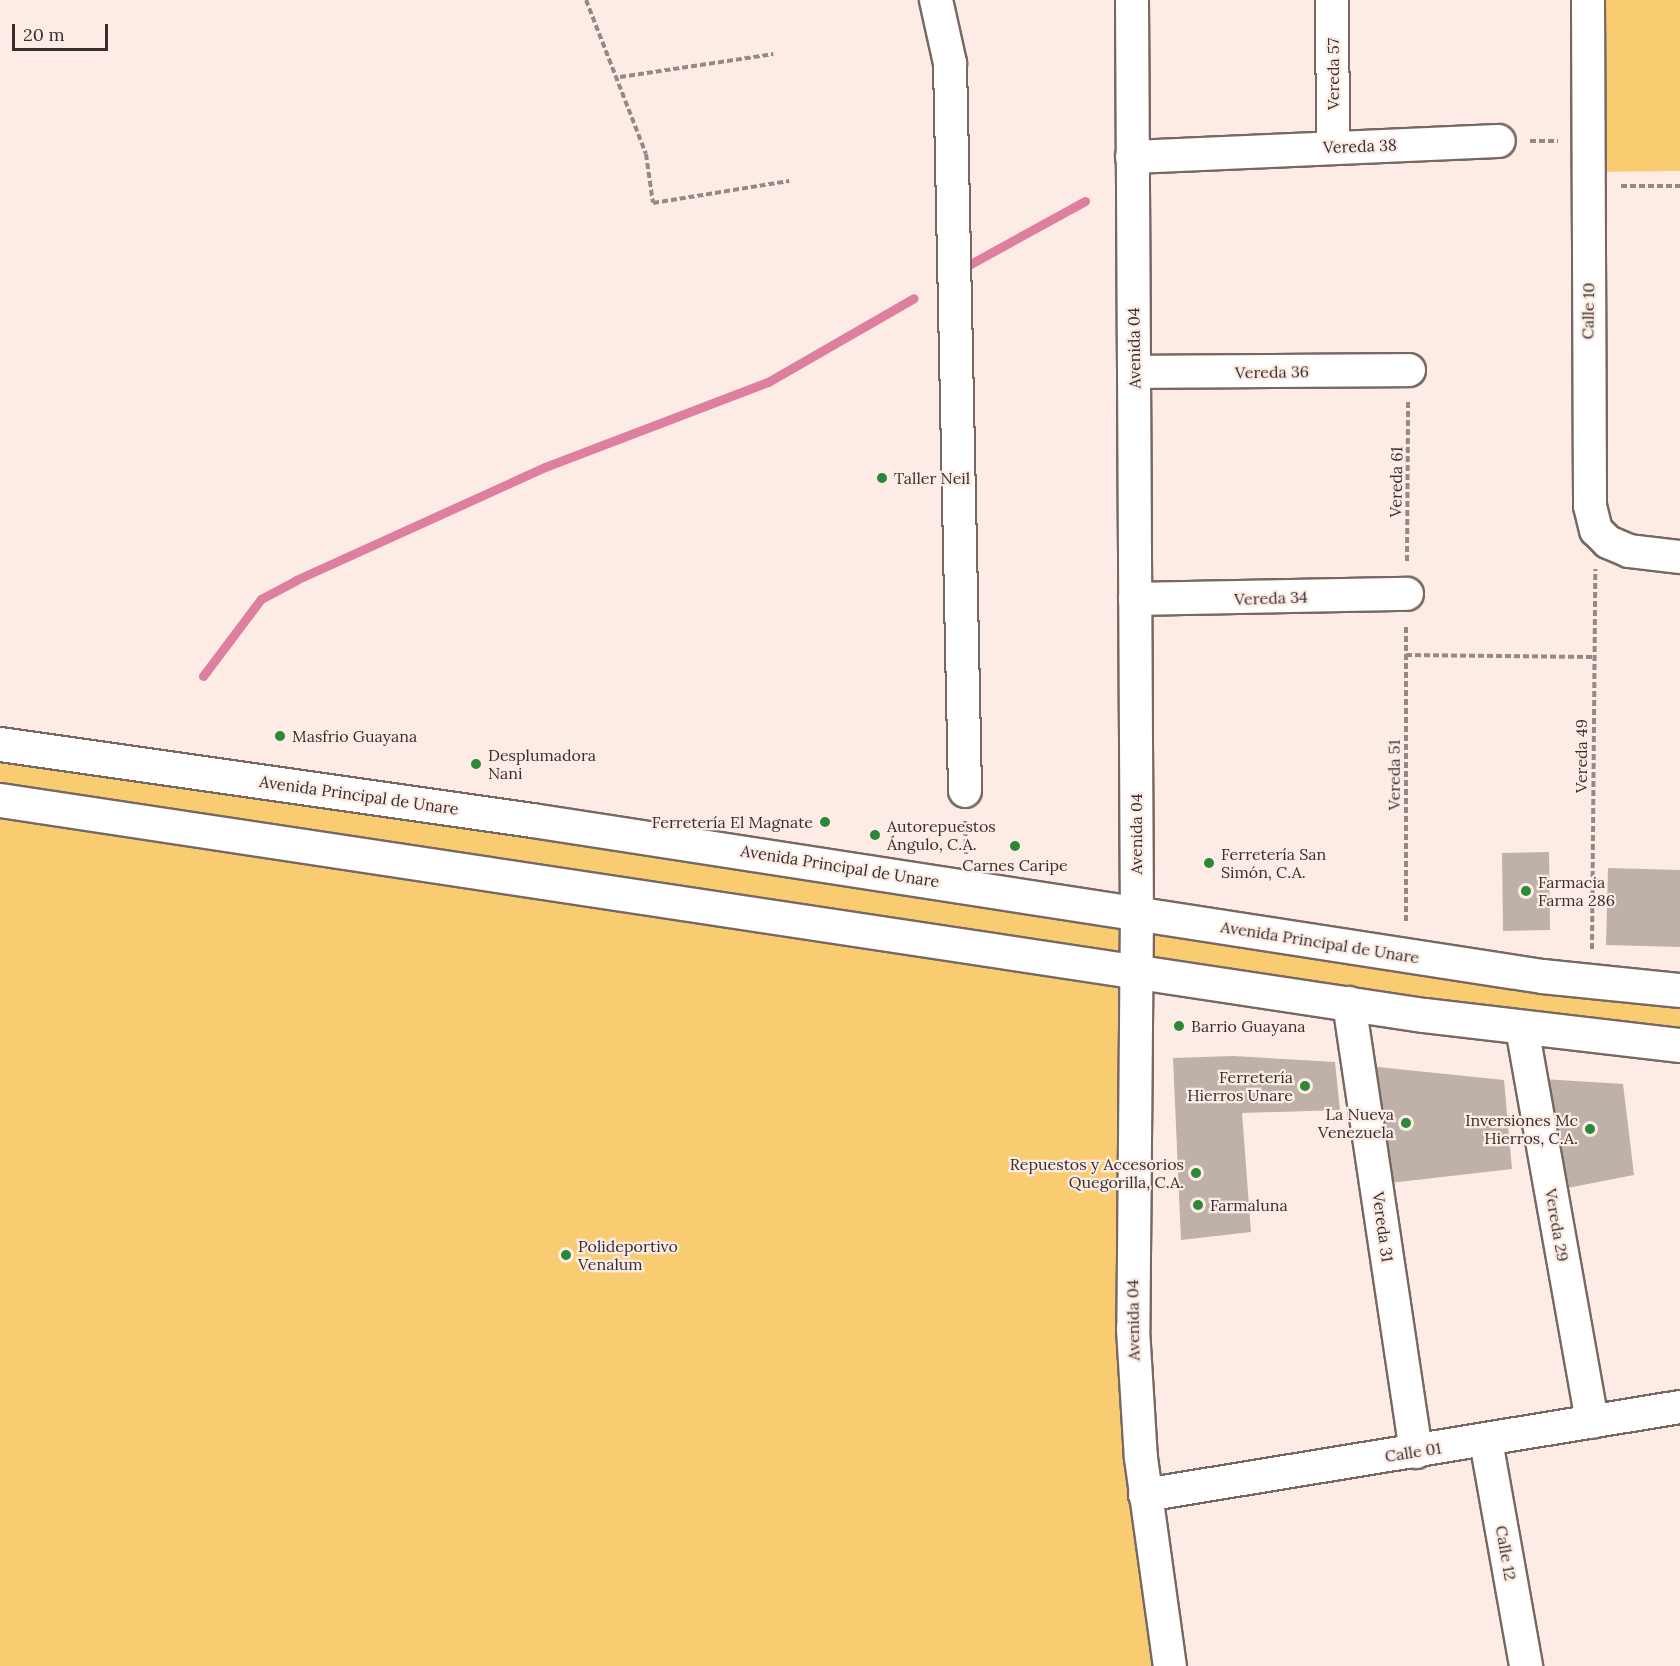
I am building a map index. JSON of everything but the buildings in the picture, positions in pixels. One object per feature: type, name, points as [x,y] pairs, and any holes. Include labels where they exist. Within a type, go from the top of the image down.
[{"type":"street","points":[[936,0],[950,63]]},
{"type":"street","points":[[951,0],[950,63],[965,791]]},
{"type":"street","name":"Avenida 04","points":[[1132,0],[1137,911],[1133,1329],[1145,1495],[1170,1666]]},
{"type":"street","name":"Vereda 57","points":[[1332,0],[1333,147]]},
{"type":"street","name":"Calle 10","points":[[1588,0],[1587,383],[1590,506],[1596,530]]},
{"type":"street","name":"Vereda 38","points":[[1132,157],[1499,141]]},
{"type":"street","name":"Vereda 36","points":[[1135,372],[1409,370]]},
{"type":"street","points":[[1596,530],[1608,542],[1629,551],[1680,557]]},
{"type":"street","name":"Vereda 34","points":[[1136,599],[1407,594]]},
{"type":"street","name":"Avenida Principal de Unare","points":[[0,744],[966,885],[1406,956],[1591,982],[1680,990]]},
{"type":"street","points":[[0,800],[715,910],[1349,1003],[1522,1028],[1680,1045]]},
{"type":"street","name":"Vereda 31","points":[[1349,1003],[1416,1452]]},
{"type":"street","name":"Vereda 29","points":[[1522,1028],[1592,1422]]},
{"type":"street","name":"Calle 01","points":[[1145,1495],[1486,1441],[1680,1407]]},
{"type":"street","name":"Calle 12","points":[[1486,1441],[1526,1666]]},
{"type":"path","points":[[586,0],[620,77],[646,154],[653,203],[789,181]]},
{"type":"path","points":[[620,77],[773,54]]},
{"type":"path","points":[[1499,141],[1589,141]]},
{"type":"path","points":[[1589,187],[1680,186]]},
{"type":"path","name":"Vereda 61","points":[[1407,594],[1409,370]]},
{"type":"path","name":"Vereda 49","points":[[1591,982],[1596,530]]},
{"type":"path","name":"Vereda 51","points":[[1406,956],[1407,594]]},
{"type":"path","points":[[1406,655],[1594,657]]},
{"type":"path","points":[[965,791],[966,885]]},
{"type":"shaded area","points":[[1588,0],[1680,0],[1680,171],[1589,172]]},
{"type":"shaded area","name":"Polideportivo Venalum","points":[[0,744],[1680,990],[1680,1045],[1136,970],[1132,1181],[1170,1666],[0,1666]]},
{"type":"waterway","points":[[965,267],[1085,201]]},
{"type":"waterway","points":[[203,676],[261,599],[296,580],[545,467],[768,382],[914,298]]},
{"type":"place","name":"Taller Neil","points":[[882,478]]},
{"type":"place","name":"Masfrio Guayana","points":[[280,736]]},
{"type":"place","name":"Desplumadora Nani","points":[[476,764]]},
{"type":"place","name":"Ferretería El Magnate","points":[[825,822]]},
{"type":"place","name":"Autorepuestos Ángulo, C.A.","points":[[875,835]]},
{"type":"place","name":"Carnes Caripe","points":[[1015,846]]},
{"type":"place","name":"Ferretería San Simón, C.A.","points":[[1209,863]]},
{"type":"place","name":"Farmacia Farma 286","points":[[1526,891]]},
{"type":"place","name":"Barrio Guayana","points":[[1179,1026]]},
{"type":"place","name":"Ferretería Hierros Unare","points":[[1305,1086]]},
{"type":"place","name":"La Nueva Venezuela","points":[[1406,1123]]},
{"type":"place","name":"Inversiones Mc Hierros, C.A.","points":[[1590,1129]]},
{"type":"place","name":"Repuestos y Accesorios Quegorilla, C.A.","points":[[1196,1173]]},
{"type":"place","name":"Farmaluna","points":[[1198,1205]]},
{"type":"place","name":"Polideportivo Venalum","points":[[566,1255]]}]
